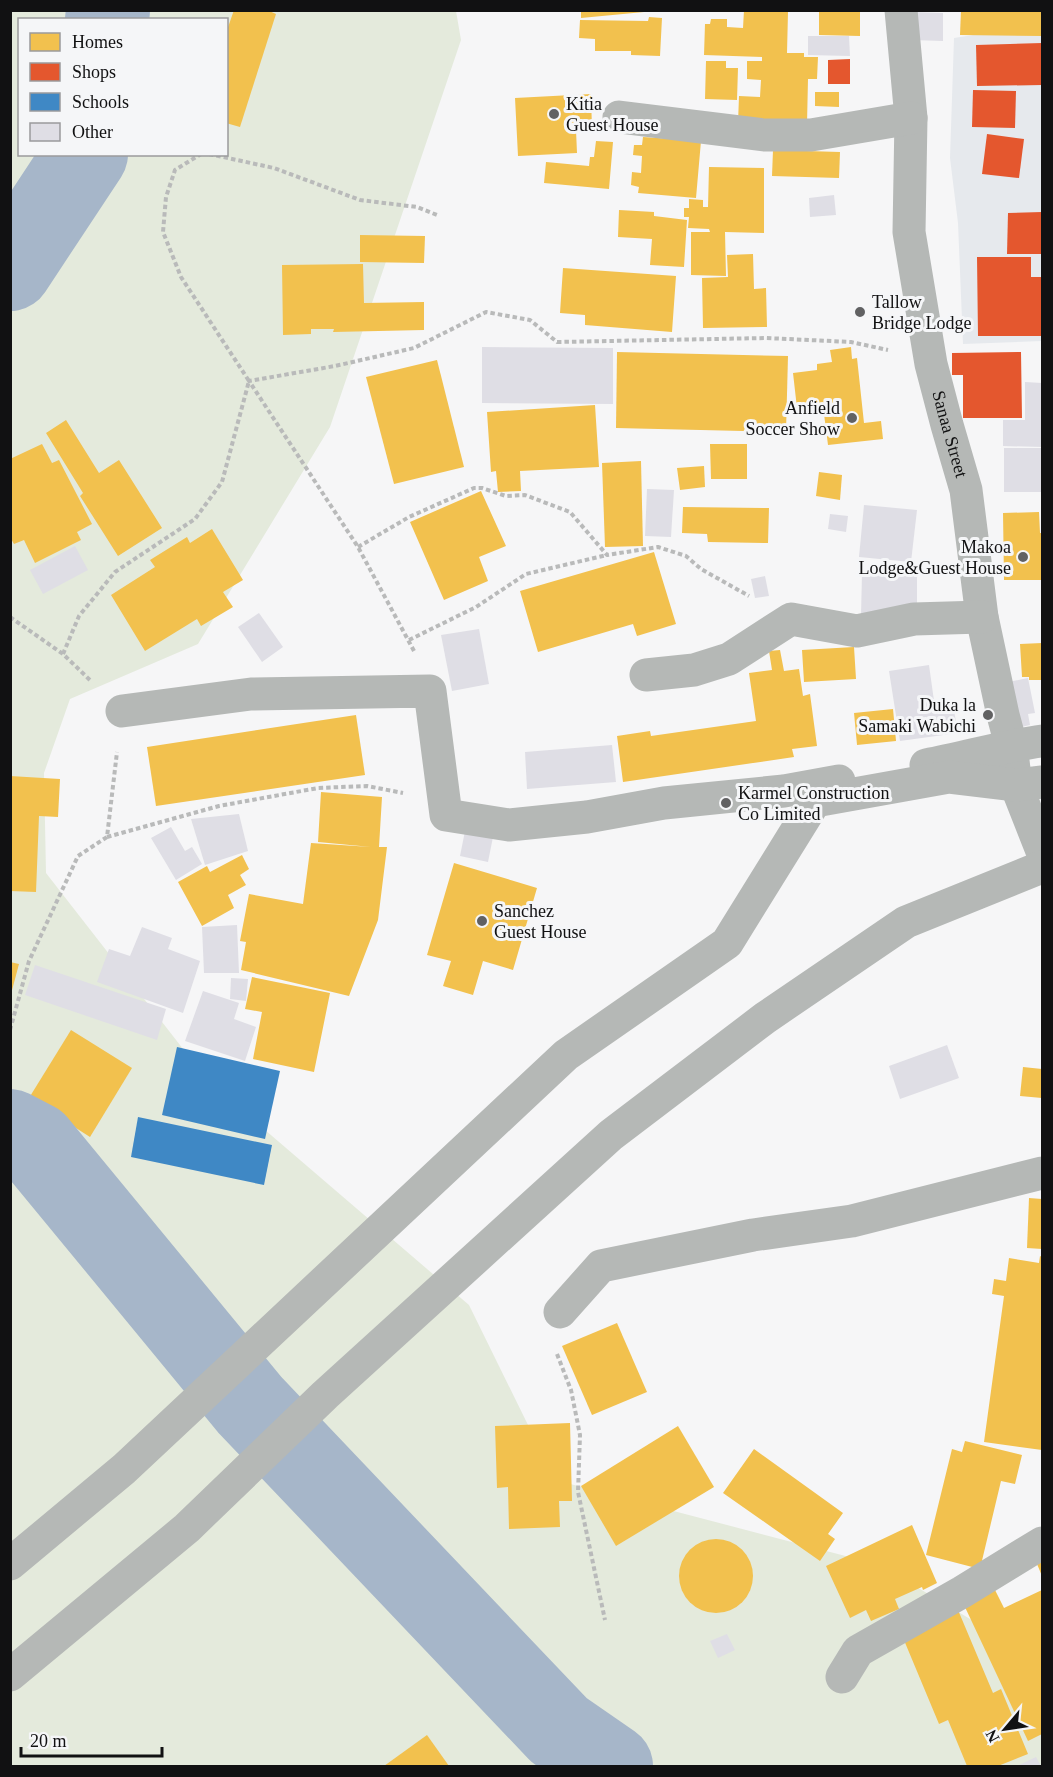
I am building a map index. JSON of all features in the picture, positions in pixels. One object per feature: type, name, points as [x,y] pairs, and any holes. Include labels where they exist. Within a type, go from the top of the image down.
[{"type":"street","name":"Sanaa Street","points":[[901,10],[911,118],[909,232],[931,364],[966,490],[982,617],[1003,716],[1027,743],[1029,784],[1042,851]]},
{"type":"street","points":[[619,117],[764,135],[811,135],[911,118]]},
{"type":"street","points":[[646,675],[694,670],[729,659],[791,619],[857,631],[914,619],[982,617]]},
{"type":"street","points":[[122,711],[251,694],[430,691],[446,815],[509,825],[587,817],[664,803],[784,791],[956,760],[1027,743]]},
{"type":"street","points":[[10,1564],[124,1469],[566,1055],[727,943],[815,801],[949,777],[1029,784]]},
{"type":"street","points":[[10,1675],[187,1528],[325,1395],[611,1135],[765,1018],[906,922],[1042,867]]},
{"type":"street","points":[[560,1312],[602,1266],[753,1235],[852,1221],[1042,1173]]},
{"type":"street","points":[[842,1677],[858,1651],[1042,1543]]},
{"type":"path","points":[[198,156],[175,170],[166,197],[163,232],[181,277],[358,547],[410,640],[430,691]]},
{"type":"path","points":[[218,156],[274,168],[360,200],[417,207],[437,215]]},
{"type":"path","points":[[249,381],[335,366],[414,348],[486,312],[531,320],[557,342],[766,338],[851,342],[899,352],[931,364]]},
{"type":"path","points":[[63,654],[79,616],[116,572],[195,519],[222,482],[249,381]]},
{"type":"path","points":[[358,547],[409,517],[474,488],[482,488],[506,496],[525,495],[570,513],[607,555]]},
{"type":"path","points":[[410,640],[476,607],[526,574],[607,555],[658,547],[686,556],[701,570],[791,619]]},
{"type":"path","points":[[10,617],[63,654],[122,711],[107,837]]},
{"type":"path","points":[[10,1030],[29,961],[78,856],[107,837],[219,806],[318,788],[367,786],[407,793],[446,815]]},
{"type":"path","points":[[560,1312],[554,1330],[556,1351],[571,1390],[580,1435],[578,1491],[605,1620]]},
{"type":"shaded area","points":[[11,11],[456,11],[461,40],[330,427],[198,644],[70,699],[44,773],[46,873],[208,1081],[469,1305],[555,1480],[880,1565],[1042,1662],[1042,1766],[11,1766]]},
{"type":"shaded area","points":[[1012,29],[1042,29],[1042,341],[963,344],[958,223],[950,158],[954,38]]},
{"type":"building: Homes","points":[[234,10],[267,10],[276,14],[240,127],[228,124],[228,27]]},
{"type":"building: Homes","points":[[581,10],[644,10],[644,12],[581,18]]},
{"type":"building: Homes","points":[[744,10],[788,12],[787,53],[804,53],[804,57],[818,57],[817,79],[808,79],[807,124],[738,123],[739,96],[760,97],[761,80],[747,79],[747,61],[762,61],[762,57],[704,55],[705,24],[710,24],[711,19],[727,19],[727,27],[743,28]]},
{"type":"building: Homes","points":[[819,10],[860,10],[860,36],[819,35]]},
{"type":"building: Homes","points":[[961,10],[1042,10],[1042,36],[960,35]]},
{"type":"building: Homes","points":[[649,17],[662,18],[660,56],[631,55],[631,51],[595,51],[595,39],[579,38],[580,20],[648,21]]},
{"type":"building: Homes","points":[[706,61],[726,61],[726,68],[738,68],[737,100],[705,99]]},
{"type":"building: Homes","points":[[815,92],[839,92],[839,107],[815,106]]},
{"type":"building: Homes","name":"Kitia Guest House","points":[[591,94],[592,130],[576,130],[577,153],[518,156],[515,98]]},
{"type":"building: Homes","points":[[643,137],[701,141],[696,198],[638,193],[639,187],[631,185],[632,172],[641,173],[642,156],[633,155],[634,145],[642,145]]},
{"type":"building: Homes","points":[[596,141],[613,142],[609,189],[544,183],[546,162],[589,166],[590,157],[594,157]]},
{"type":"building: Homes","points":[[773,150],[840,152],[839,178],[772,176]]},
{"type":"building: Homes","points":[[709,167],[764,168],[764,233],[725,232],[726,276],[691,275],[691,232],[710,232],[709,229],[688,228],[689,217],[684,217],[684,208],[689,208],[689,199],[703,200],[703,207],[708,207]]},
{"type":"building: Homes","points":[[619,210],[654,212],[654,216],[687,220],[684,267],[650,265],[652,239],[618,237]]},
{"type":"building: Homes","points":[[360,235],[425,236],[424,263],[360,262]]},
{"type":"building: Homes","points":[[753,254],[754,289],[766,288],[767,327],[703,328],[702,278],[728,277],[727,255]]},
{"type":"building: Homes","points":[[363,264],[364,303],[424,302],[424,330],[333,332],[334,329],[311,329],[311,334],[283,335],[282,265]]},
{"type":"building: Homes","points":[[563,268],[676,276],[672,332],[585,325],[585,315],[560,313]]},
{"type":"building: Homes","points":[[851,347],[852,359],[857,358],[864,423],[881,421],[883,439],[828,445],[824,414],[798,417],[793,373],[817,370],[817,364],[832,362],[830,350]]},
{"type":"building: Homes","points":[[617,352],[788,356],[786,432],[616,428]]},
{"type":"building: Homes","points":[[437,360],[464,467],[394,484],[366,377]]},
{"type":"building: Homes","points":[[595,405],[599,467],[520,471],[521,491],[498,492],[496,471],[491,472],[487,412]]},
{"type":"building: Homes","points":[[66,420],[99,473],[119,460],[162,528],[118,556],[80,496],[83,493],[46,433]]},
{"type":"building: Homes","points":[[42,444],[52,463],[59,460],[92,524],[77,532],[81,540],[35,563],[24,540],[14,544],[10,537],[10,459]]},
{"type":"building: Homes","points":[[710,444],[747,444],[747,479],[711,479]]},
{"type":"building: Homes","points":[[641,461],[643,546],[605,547],[602,463]]},
{"type":"building: Homes","points":[[704,466],[705,487],[680,490],[677,468]]},
{"type":"building: Homes","points":[[819,472],[842,475],[840,500],[816,496]]},
{"type":"building: Homes","points":[[481,491],[506,546],[479,557],[488,581],[444,600],[410,522]]},
{"type":"building: Homes","points":[[683,507],[769,508],[768,543],[708,542],[707,534],[682,533]]},
{"type":"building: Homes","name":"Makoa Lodge&Guest House","points":[[1039,512],[1040,533],[1042,533],[1042,580],[1004,580],[1003,513]]},
{"type":"building: Homes","points":[[212,529],[243,580],[223,592],[233,607],[201,626],[197,619],[145,651],[111,595],[155,567],[150,560],[187,537],[190,543]]},
{"type":"building: Homes","points":[[654,552],[676,624],[637,636],[633,624],[538,652],[520,591]]},
{"type":"building: Homes","points":[[1042,643],[1042,680],[1029,680],[1029,677],[1022,677],[1020,644]]},
{"type":"building: Homes","points":[[854,647],[856,679],[804,682],[802,650]]},
{"type":"building: Homes","points":[[780,650],[784,671],[799,669],[803,696],[810,694],[817,746],[792,749],[794,757],[623,782],[617,736],[650,731],[651,736],[756,721],[749,673],[772,670],[769,651]]},
{"type":"building: Homes","points":[[893,709],[896,741],[857,745],[854,713]]},
{"type":"building: Homes","points":[[356,715],[365,775],[156,806],[147,747]]},
{"type":"building: Homes","points":[[10,776],[60,779],[58,817],[39,816],[36,892],[10,891]]},
{"type":"building: Homes","points":[[321,792],[382,797],[379,847],[387,847],[378,920],[349,996],[241,970],[246,942],[240,941],[249,894],[303,904],[311,843],[371,847],[318,842]]},
{"type":"building: Homes","points":[[242,855],[249,869],[240,875],[246,885],[228,895],[234,908],[202,926],[178,882],[207,866],[210,872]]},
{"type":"building: Homes","name":"Sanchez Guest House","points":[[454,863],[537,888],[513,970],[483,961],[473,995],[443,986],[451,961],[427,955]]},
{"type":"building: Homes","points":[[10,962],[19,964],[11,994],[10,994]]},
{"type":"building: Homes","points":[[252,977],[330,993],[314,1072],[253,1059],[262,1012],[245,1009]]},
{"type":"building: Homes","points":[[71,1030],[132,1068],[90,1137],[29,1098]]},
{"type":"building: Homes","points":[[1023,1067],[1042,1069],[1042,1098],[1020,1096]]},
{"type":"building: Homes","points":[[1029,1198],[1042,1199],[1042,1249],[1027,1248]]},
{"type":"building: Homes","points":[[1040,1256],[1042,1257],[1042,1450],[984,1442],[1004,1296],[992,1294],[994,1279],[1006,1281],[1009,1258],[1039,1263]]},
{"type":"building: Homes","points":[[617,1323],[647,1392],[592,1415],[562,1346]]},
{"type":"building: Homes","points":[[570,1423],[572,1501],[559,1501],[560,1527],[509,1529],[508,1487],[497,1488],[495,1426]]},
{"type":"building: Homes","points":[[678,1426],[714,1487],[616,1546],[581,1486]]},
{"type":"building: Homes","points":[[965,1441],[1022,1455],[1015,1484],[1001,1481],[980,1569],[926,1555],[952,1449],[962,1452]]},
{"type":"building: Homes","points":[[754,1449],[843,1513],[828,1534],[835,1539],[820,1561],[723,1493]]},
{"type":"building: Homes","points":[[912,1525],[937,1583],[895,1599],[899,1609],[871,1621],[866,1610],[850,1618],[826,1566]]},
{"type":"building: Homes","points":[[716,1539],[737,1545],[747,1555],[753,1576],[747,1597],[737,1607],[716,1613],[695,1607],[685,1597],[679,1576],[685,1555],[695,1545]]},
{"type":"building: Homes","points":[[1042,1562],[1042,1576],[1037,1564]]},
{"type":"building: Homes","points":[[995,1590],[1004,1608],[1042,1590],[1042,1734],[1028,1741],[964,1605]]},
{"type":"building: Homes","points":[[958,1610],[993,1693],[1001,1689],[1028,1754],[998,1766],[967,1766],[948,1720],[939,1724],[901,1633]]},
{"type":"building: Homes","points":[[427,1735],[449,1766],[384,1766]]},
{"type":"building: Shops","points":[[1042,43],[1042,85],[977,86],[976,45]]},
{"type":"building: Shops","points":[[850,59],[850,84],[828,84],[828,60]]},
{"type":"building: Shops","points":[[973,90],[1016,91],[1015,128],[972,127]]},
{"type":"building: Shops","points":[[987,134],[1024,139],[1019,178],[982,174]]},
{"type":"building: Shops","points":[[1042,212],[1042,254],[1007,254],[1008,213]]},
{"type":"building: Shops","points":[[977,257],[1031,257],[1031,277],[1042,277],[1042,336],[978,336]]},
{"type":"building: Shops","points":[[1021,352],[1022,418],[963,418],[963,375],[952,375],[952,353]]},
{"type":"building: Schools","points":[[177,1047],[280,1071],[265,1139],[162,1115]]},
{"type":"building: Schools","points":[[138,1117],[272,1145],[264,1185],[131,1157]]},
{"type":"building: Other","points":[[912,12],[943,13],[943,41],[912,40]]},
{"type":"building: Other","points":[[808,36],[849,36],[850,56],[808,55]]},
{"type":"building: Other","points":[[834,195],[836,215],[810,217],[809,198]]},
{"type":"building: Other","points":[[482,347],[613,348],[613,404],[482,403]]},
{"type":"building: Other","points":[[1025,382],[1042,383],[1042,447],[1003,446],[1003,420],[1025,420]]},
{"type":"building: Other","points":[[1004,448],[1042,448],[1042,492],[1004,492]]},
{"type":"building: Other","points":[[647,489],[674,490],[671,537],[645,536]]},
{"type":"building: Other","points":[[864,505],[917,510],[911,562],[859,557]]},
{"type":"building: Other","points":[[830,514],[848,516],[846,532],[828,529]]},
{"type":"building: Other","points":[[75,546],[88,570],[43,594],[30,570]]},
{"type":"building: Other","points":[[862,574],[917,576],[917,617],[861,615]]},
{"type":"building: Other","points":[[765,576],[769,596],[755,598],[751,579]]},
{"type":"building: Other","points":[[259,613],[283,647],[262,662],[238,627]]},
{"type":"building: Other","points":[[479,629],[489,684],[452,691],[441,635]]},
{"type":"building: Other","points":[[929,665],[935,708],[953,705],[958,733],[900,741],[889,671]]},
{"type":"building: Other","points":[[1028,678],[1035,713],[1028,714],[1030,725],[1008,730],[998,684]]},
{"type":"building: Other","points":[[612,745],[616,782],[527,789],[525,752]]},
{"type":"building: Other","points":[[239,814],[248,851],[205,865],[191,819]]},
{"type":"building: Other","points":[[466,826],[494,832],[488,862],[460,856]]},
{"type":"building: Other","points":[[171,827],[185,851],[192,847],[202,864],[176,880],[151,838]]},
{"type":"building: Other","points":[[237,925],[239,973],[204,973],[202,927]]},
{"type":"building: Other","points":[[142,927],[172,938],[168,949],[200,961],[183,1013],[97,982],[109,949],[130,956]]},
{"type":"building: Other","points":[[35,965],[166,1009],[157,1040],[25,995]]},
{"type":"building: Other","points":[[231,978],[248,979],[246,1001],[230,999]]},
{"type":"building: Other","points":[[203,991],[239,1003],[234,1019],[256,1027],[245,1061],[185,1041]]},
{"type":"building: Other","points":[[947,1045],[959,1078],[900,1099],[889,1066]]},
{"type":"building: Other","points":[[727,1634],[735,1650],[718,1658],[710,1641]]},
{"type":"building: Other","points":[[1036,1757],[1041,1766],[1017,1766]]},
{"type":"waterway","points":[[107,18],[108,10]]},
{"type":"waterway","points":[[10,269],[85,156]]},
{"type":"waterway","points":[[10,1131],[35,1144],[250,1405],[559,1730],[611,1766]]},
{"type":"place","name":"Kitia Guest House","points":[[554,114]]},
{"type":"place","name":"Tallow Bridge Lodge","points":[[860,312]]},
{"type":"place","name":"Anfield Soccer Show","points":[[852,418]]},
{"type":"place","name":"Makoa Lodge&Guest House","points":[[1023,557]]},
{"type":"place","name":"Duka la Samaki Wabichi","points":[[988,715]]},
{"type":"place","name":"Karmel Construction Co Limited","points":[[726,803]]},
{"type":"place","name":"Sanchez Guest House","points":[[482,921]]}]
